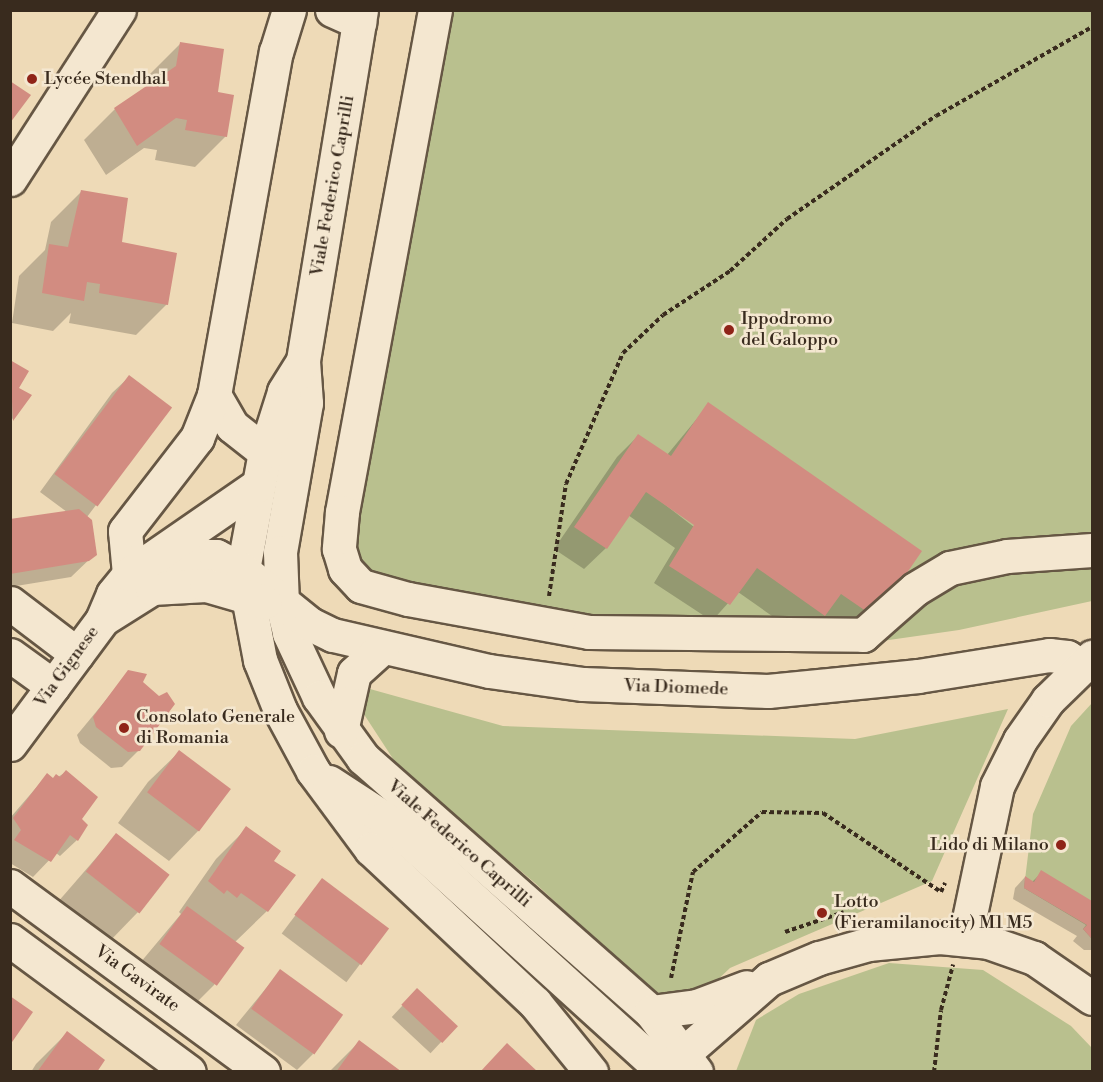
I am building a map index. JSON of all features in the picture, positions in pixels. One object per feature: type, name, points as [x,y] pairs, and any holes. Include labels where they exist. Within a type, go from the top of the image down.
[{"type":"street","points":[[10,179],[119,10]]},
{"type":"street","points":[[282,604],[245,585],[216,556],[172,556],[139,568],[124,531],[197,438],[214,395],[276,52],[289,10]]},
{"type":"street","points":[[435,10],[342,512],[339,549],[345,569],[361,586],[408,599],[589,632],[863,635],[915,590],[950,568],[1007,556],[1092,550]]},
{"type":"street","name":"Viale Federico Caprilli","points":[[351,14],[303,361],[306,403],[280,552],[282,604],[301,664],[341,731],[396,789],[651,1012],[673,1067]]},
{"type":"street","name":"Viale Federico Caprilli","points":[[303,361],[284,392],[265,452],[258,485],[245,585],[260,660],[280,710],[313,771],[371,849],[535,1003],[591,1071]]},
{"type":"street","points":[[214,395],[232,426],[265,452]]},
{"type":"street","name":"Via Gignese","points":[[10,744],[102,620],[113,594],[139,568],[258,485]]},
{"type":"street","name":"Via Gignese","points":[[102,620],[152,588],[245,585]]},
{"type":"street","points":[[10,603],[77,654]]},
{"type":"street","name":"Via Diomede","points":[[282,604],[333,635],[382,648],[512,675],[584,684],[679,690],[819,687],[1049,655],[1086,661]]},
{"type":"street","points":[[341,731],[354,673],[382,648]]},
{"type":"street","points":[[10,655],[53,686]]},
{"type":"street","name":"Via Diomede","points":[[960,949],[997,786],[1020,740],[1048,700],[1086,661]]},
{"type":"street","name":"Viale Federico Caprilli","points":[[313,771],[384,818],[673,1067]]},
{"type":"street","name":"Via Gavirate","points":[[10,886],[263,1071]]},
{"type":"street","points":[[651,1012],[697,1006],[819,958],[868,944],[916,937],[960,949],[1011,948],[1034,958],[1092,998]]},
{"type":"street","points":[[10,940],[189,1071]]},
{"type":"street","points":[[673,1067],[769,979]]},
{"type":"path","points":[[545,624],[567,484],[623,354],[663,315],[730,272],[787,219],[936,117],[1092,27]]},
{"type":"path","points":[[671,978],[693,872],[762,812],[823,813],[941,892]]},
{"type":"path","points":[[785,932],[844,912]]},
{"type":"path","points":[[934,1071],[941,1010],[960,949]]},
{"type":"green space","name":"Ippodromo del Galoppo","points":[[418,11],[1092,11],[1092,601],[959,630],[819,650],[634,651],[371,606],[332,582],[325,556],[407,104]]},
{"type":"green space","points":[[352,684],[503,726],[855,739],[1008,709],[932,881],[730,968],[672,1023],[621,963],[535,883],[399,768],[354,699]]},
{"type":"green space","name":"Lido di Milano","points":[[1092,703],[1092,939],[1083,929],[1086,925],[1024,888],[1033,814],[1071,726]]},
{"type":"green space","points":[[889,963],[983,970],[1071,1026],[1092,1048],[1092,1071],[736,1071],[756,1020],[799,994]]},
{"type":"building","points":[[180,42],[224,49],[218,92],[234,95],[227,137],[185,130],[187,120],[176,118],[137,146],[114,108],[176,66]]},
{"type":"building","points":[[10,81],[31,95],[10,123]]},
{"type":"building","points":[[81,190],[128,198],[122,242],[177,253],[168,305],[99,293],[100,284],[87,282],[84,301],[42,293],[49,244],[68,247]]},
{"type":"building","points":[[10,360],[29,371],[19,388],[32,395],[13,421]]},
{"type":"building","points":[[129,375],[172,407],[98,507],[54,474]]},
{"type":"building","points":[[708,402],[922,551],[876,618],[841,594],[825,616],[757,568],[730,605],[669,566],[694,525],[646,492],[607,549],[574,527],[638,434],[671,456]]},
{"type":"building","points":[[79,509],[92,520],[97,555],[89,561],[10,574],[10,519]]},
{"type":"building","points":[[128,670],[147,674],[143,682],[159,696],[167,692],[175,704],[140,751],[128,752],[96,727],[93,717]]},
{"type":"building","points":[[179,750],[231,789],[199,831],[147,792]]},
{"type":"building","points":[[66,770],[98,797],[82,819],[88,825],[78,841],[70,835],[51,862],[14,840],[21,830],[13,818],[47,773],[53,778],[56,774],[60,777]]},
{"type":"building","points":[[246,826],[281,851],[274,861],[296,875],[268,912],[241,893],[237,898],[227,890],[224,894],[208,881]]},
{"type":"building","points":[[116,833],[170,875],[139,913],[86,872]]},
{"type":"building","points":[[1041,870],[1092,901],[1092,939],[1083,929],[1087,925],[1024,888],[1025,876],[1034,882]]},
{"type":"building","points":[[322,878],[389,929],[361,965],[294,915]]},
{"type":"building","points":[[187,906],[244,948],[217,986],[159,944]]},
{"type":"building","points":[[280,969],[343,1015],[314,1054],[251,1009]]},
{"type":"building","points":[[417,988],[458,1026],[442,1043],[401,1005]]},
{"type":"building","points":[[10,996],[33,1012],[10,1045]]},
{"type":"building","points":[[67,1031],[105,1060],[97,1072],[37,1072]]},
{"type":"building","points":[[359,1040],[402,1072],[336,1072]]},
{"type":"building","points":[[507,1043],[538,1072],[480,1072]]},
{"type":"place","name":"Lycée Stendhal","points":[[32,79]]},
{"type":"place","name":"Ippodromo del Galoppo","points":[[729,330]]},
{"type":"place","name":"Consolato Generale di Romania","points":[[124,728]]},
{"type":"place","name":"Lido di Milano","points":[[1061,845]]},
{"type":"place","name":"Lotto (Fieramilanocity) M1 M5","points":[[822,913]]}]
